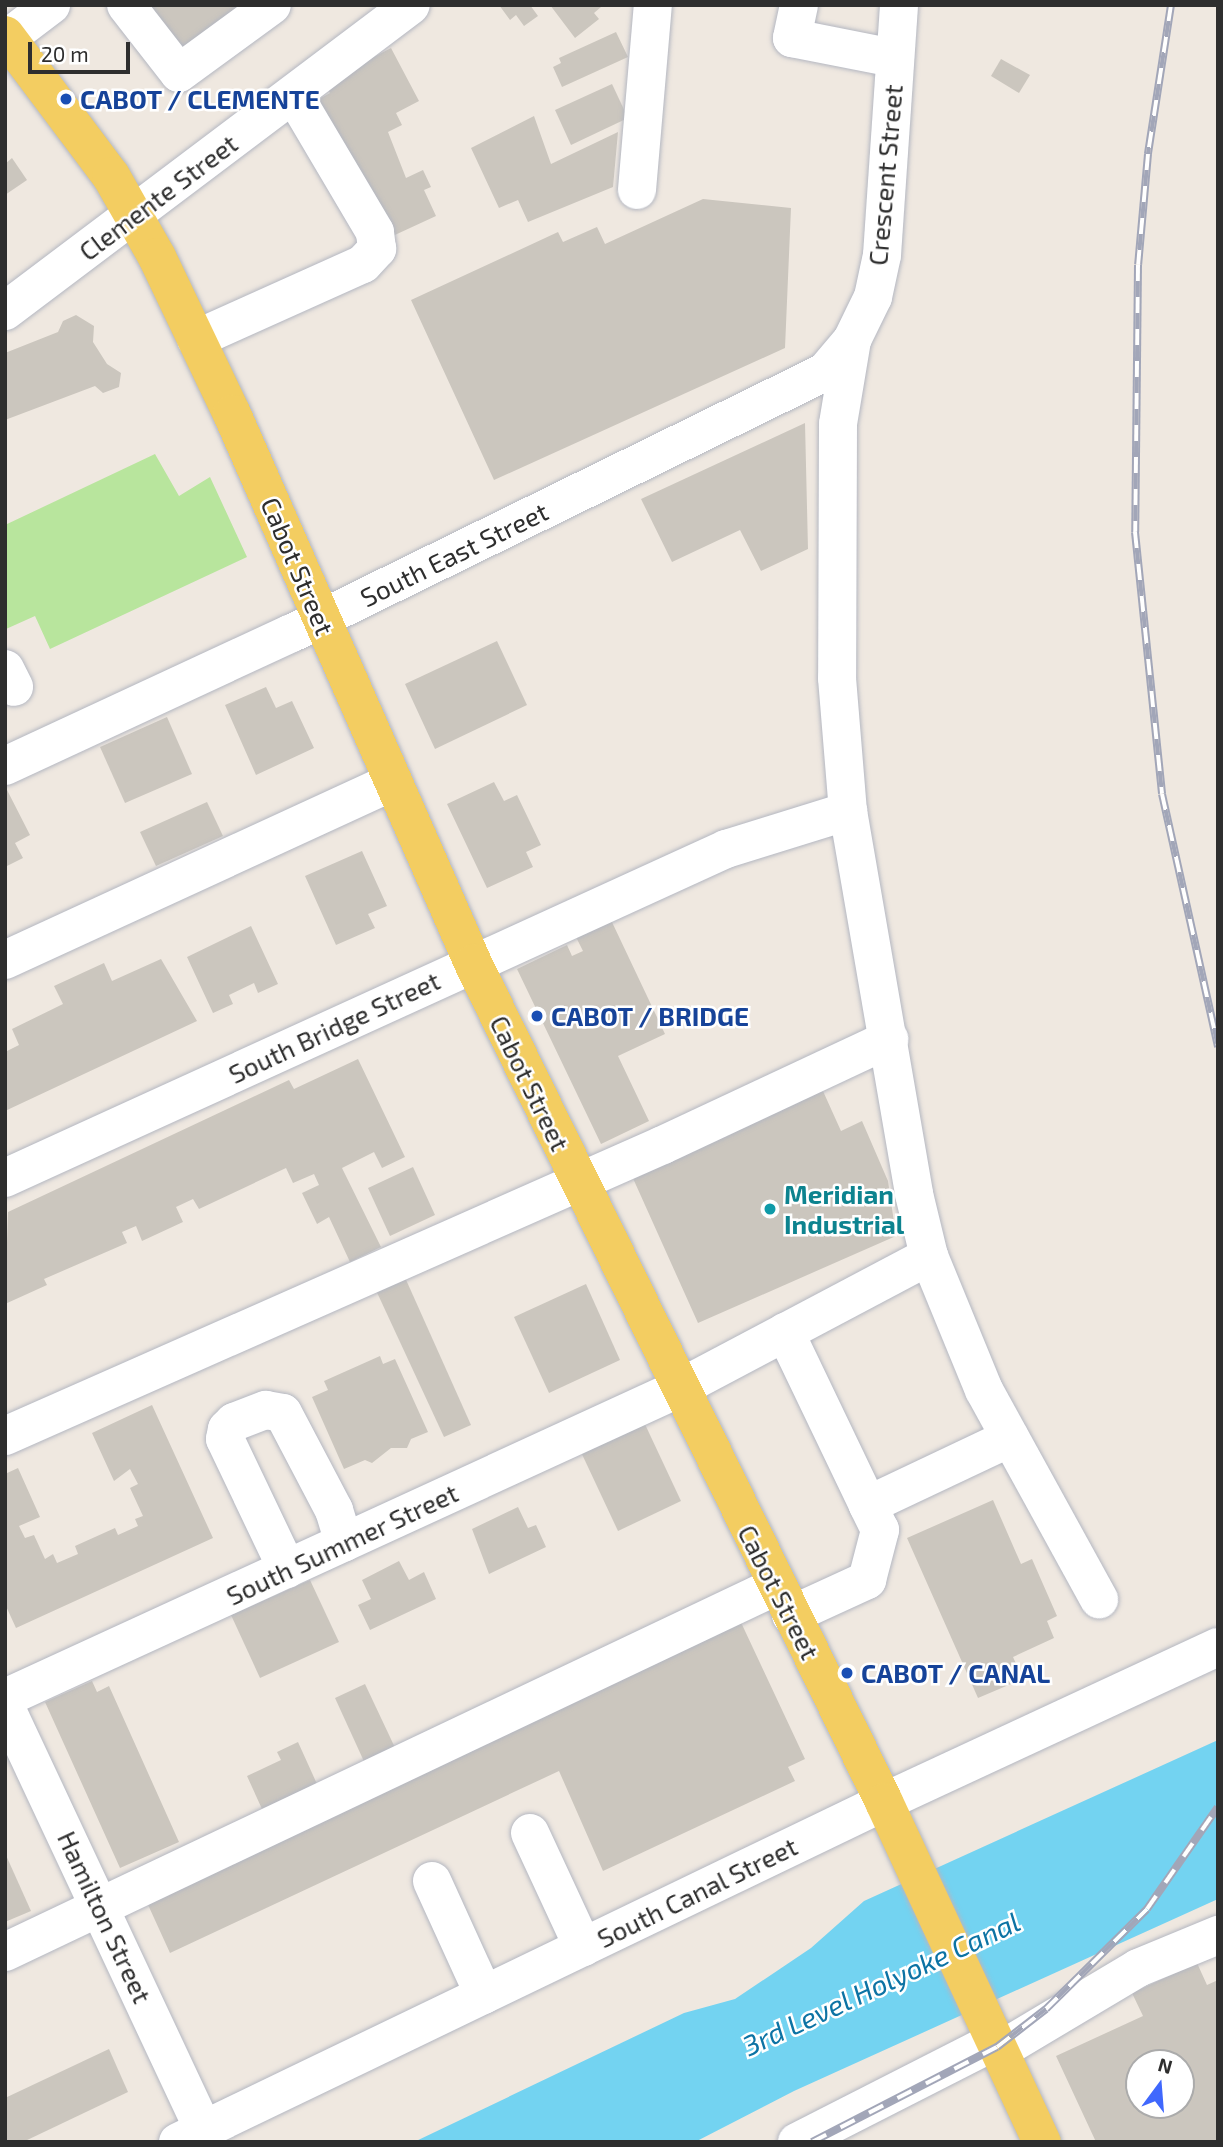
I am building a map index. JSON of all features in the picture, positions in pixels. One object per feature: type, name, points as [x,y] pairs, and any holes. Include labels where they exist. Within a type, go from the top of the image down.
[{"type":"main road","name":"Cabot Street","points":[[6,38],[111,176],[196,339],[473,964],[678,1389],[884,1802],[1042,2142]]},
{"type":"street","points":[[6,38],[51,5]]},
{"type":"street","points":[[126,5],[179,73],[272,5]]},
{"type":"street","name":"Clemente Street","points":[[5,311],[411,5]]},
{"type":"street","points":[[637,190],[653,5]]},
{"type":"street","points":[[799,5],[792,38],[894,58]]},
{"type":"street","name":"Crescent Street","points":[[852,340],[873,298],[882,255],[894,58],[900,5]]},
{"type":"street","points":[[196,339],[363,264],[377,249],[375,232],[294,95]]},
{"type":"street","points":[[852,340],[838,424],[835,536],[837,678],[848,811],[929,1256],[984,1390],[1099,1600]]},
{"type":"street","name":"South East Street","points":[[5,766],[794,390],[825,372],[852,340]]},
{"type":"street","points":[[5,960],[392,782]]},
{"type":"street","name":"South Bridge Street","points":[[5,1178],[726,849],[848,811]]},
{"type":"street","points":[[5,1436],[889,1039]]},
{"type":"street","name":"South Summer Street","points":[[5,1698],[678,1389],[929,1256]]},
{"type":"street","points":[[5,1952],[784,1601],[867,1580],[880,1530],[785,1332]]},
{"type":"street","points":[[287,1569],[225,1439],[227,1429],[234,1422],[266,1410],[283,1413],[334,1510],[344,1543]]},
{"type":"street","points":[[867,1505],[1010,1438]]},
{"type":"street","name":"South Canal Street","points":[[191,2136],[884,1802],[1218,1647]]},
{"type":"street","name":"Hamilton Street","points":[[5,1706],[102,1909],[191,2136]]},
{"type":"street","points":[[530,1833],[583,1947]]},
{"type":"street","points":[[432,1881],[484,1995]]},
{"type":"street","points":[[797,2142],[993,2039],[1138,1968],[1218,1935]]},
{"type":"green space","points":[[155,454],[179,496],[210,477],[247,557],[50,649],[35,616],[6,629],[5,525]]},
{"type":"water","name":"3rd Level Holyoke Canal","points":[[1218,1740],[1218,1899],[794,2091],[695,2142],[414,2142],[684,2013],[735,1999],[811,1948],[864,1901]]},
{"type":"building","points":[[140,5],[242,5],[177,54]]},
{"type":"building","points":[[499,5],[530,5],[538,16],[524,26],[516,15],[510,20]]},
{"type":"building","points":[[550,5],[601,7],[594,13],[599,19],[575,38]]},
{"type":"building","points":[[616,32],[628,57],[562,87],[553,67],[561,63],[559,58]]},
{"type":"building","points":[[391,48],[419,101],[396,113],[402,125],[388,132],[406,178],[423,170],[431,187],[424,190],[436,216],[384,240],[312,103],[330,93],[324,83]]},
{"type":"building","points":[[1001,59],[1030,75],[1019,93],[991,76]]},
{"type":"building","points":[[612,84],[628,118],[571,145],[555,110]]},
{"type":"building","points":[[534,116],[551,164],[618,132],[613,187],[528,222],[518,200],[499,208],[471,148]]},
{"type":"building","points":[[12,158],[27,180],[5,195],[5,164]]},
{"type":"building","points":[[703,199],[791,208],[785,348],[494,480],[411,300],[558,232],[563,242],[597,227],[605,244]]},
{"type":"building","points":[[76,315],[94,326],[93,342],[107,364],[121,373],[119,387],[103,393],[95,386],[5,420],[5,353],[58,332],[63,321]]},
{"type":"building","points":[[805,423],[808,549],[761,571],[740,530],[672,562],[641,499]]},
{"type":"building","points":[[497,641],[527,705],[435,749],[405,684]]},
{"type":"building","points":[[266,687],[276,708],[292,701],[314,748],[256,775],[225,705]]},
{"type":"building","points":[[167,717],[192,774],[125,803],[100,747]]},
{"type":"building","points":[[494,782],[504,801],[517,795],[541,845],[526,852],[533,867],[487,888],[447,804]]},
{"type":"building","points":[[5,786],[30,835],[15,843],[23,858],[5,867]]},
{"type":"building","points":[[207,802],[223,836],[156,866],[140,832]]},
{"type":"building","points":[[362,851],[387,906],[368,914],[375,928],[336,945],[305,876]]},
{"type":"building","points":[[611,920],[665,1034],[618,1056],[649,1121],[601,1144],[517,969],[567,945],[572,956],[583,951],[576,937]]},
{"type":"building","points":[[251,926],[278,984],[258,993],[254,983],[229,995],[233,1004],[213,1013],[187,957]]},
{"type":"building","points":[[161,959],[197,1021],[5,1111],[5,1052],[19,1045],[12,1029],[63,1004],[54,986],[104,963],[112,981]]},
{"type":"building","points":[[358,1059],[405,1157],[382,1168],[374,1152],[342,1168],[381,1247],[350,1262],[329,1217],[317,1224],[302,1193],[319,1185],[314,1174],[293,1183],[286,1168],[199,1209],[193,1199],[176,1207],[183,1222],[142,1241],[136,1226],[122,1232],[127,1243],[44,1279],[47,1285],[5,1304],[8,1212],[289,1080],[294,1089]]},
{"type":"building","name":"Meridian Industrial","points":[[818,1080],[841,1131],[862,1121],[888,1181],[896,1236],[698,1323],[627,1165]]},
{"type":"building","points":[[413,1167],[435,1215],[390,1236],[368,1188]]},
{"type":"building","points":[[403,1273],[471,1425],[444,1437],[374,1286]]},
{"type":"building","points":[[586,1284],[620,1360],[549,1393],[514,1317]]},
{"type":"building","points":[[380,1356],[383,1364],[395,1359],[428,1432],[411,1439],[407,1448],[391,1448],[372,1463],[365,1460],[344,1469],[312,1397],[328,1390],[324,1381]]},
{"type":"building","points":[[152,1405],[213,1538],[16,1628],[5,1604],[5,1474],[18,1468],[40,1517],[19,1526],[25,1538],[34,1535],[45,1559],[53,1554],[57,1563],[78,1554],[75,1546],[115,1528],[118,1535],[138,1526],[135,1519],[143,1516],[130,1488],[138,1484],[130,1469],[114,1481],[92,1433]]},
{"type":"building","points":[[643,1420],[681,1501],[618,1531],[580,1450]]},
{"type":"building","points":[[993,1500],[1021,1564],[1032,1559],[1057,1616],[1047,1621],[1054,1638],[1013,1657],[1023,1679],[978,1698],[907,1538]]},
{"type":"building","points":[[518,1507],[528,1528],[536,1525],[546,1547],[489,1574],[472,1529]]},
{"type":"building","points":[[399,1561],[409,1580],[424,1572],[436,1599],[370,1630],[358,1605],[371,1599],[362,1580]]},
{"type":"building","points":[[310,1580],[339,1642],[260,1678],[231,1615]]},
{"type":"building","points":[[738,1616],[805,1759],[788,1767],[795,1781],[603,1871],[559,1771],[170,1953],[144,1896]]},
{"type":"building","points":[[92,1681],[97,1692],[109,1686],[179,1842],[120,1868],[45,1702]]},
{"type":"building","points":[[365,1684],[398,1754],[367,1768],[335,1698]]},
{"type":"building","points":[[298,1742],[317,1784],[262,1809],[247,1776],[281,1760],[277,1752]]},
{"type":"building","points":[[5,1853],[31,1911],[5,1922]]},
{"type":"building","points":[[1197,1963],[1207,1985],[1218,1980],[1218,2142],[1096,2142],[1056,2056],[1143,2016],[1132,1993]]},
{"type":"building","points":[[109,2049],[128,2092],[23,2142],[5,2142],[5,2098]]},
{"type":"railway","points":[[1171,5],[1148,154],[1138,265],[1135,532],[1162,794],[1218,1047]]},
{"type":"railway","points":[[812,2142],[997,2047],[1046,2009],[1147,1909],[1218,1807]]},
{"type":"place","name":"CABOT / CLEMENTE","points":[[66,99]]},
{"type":"place","name":"CABOT / BRIDGE","points":[[537,1016]]},
{"type":"place","name":"Meridian Industrial","points":[[770,1209]]},
{"type":"place","name":"CABOT / CANAL","points":[[847,1673]]}]
